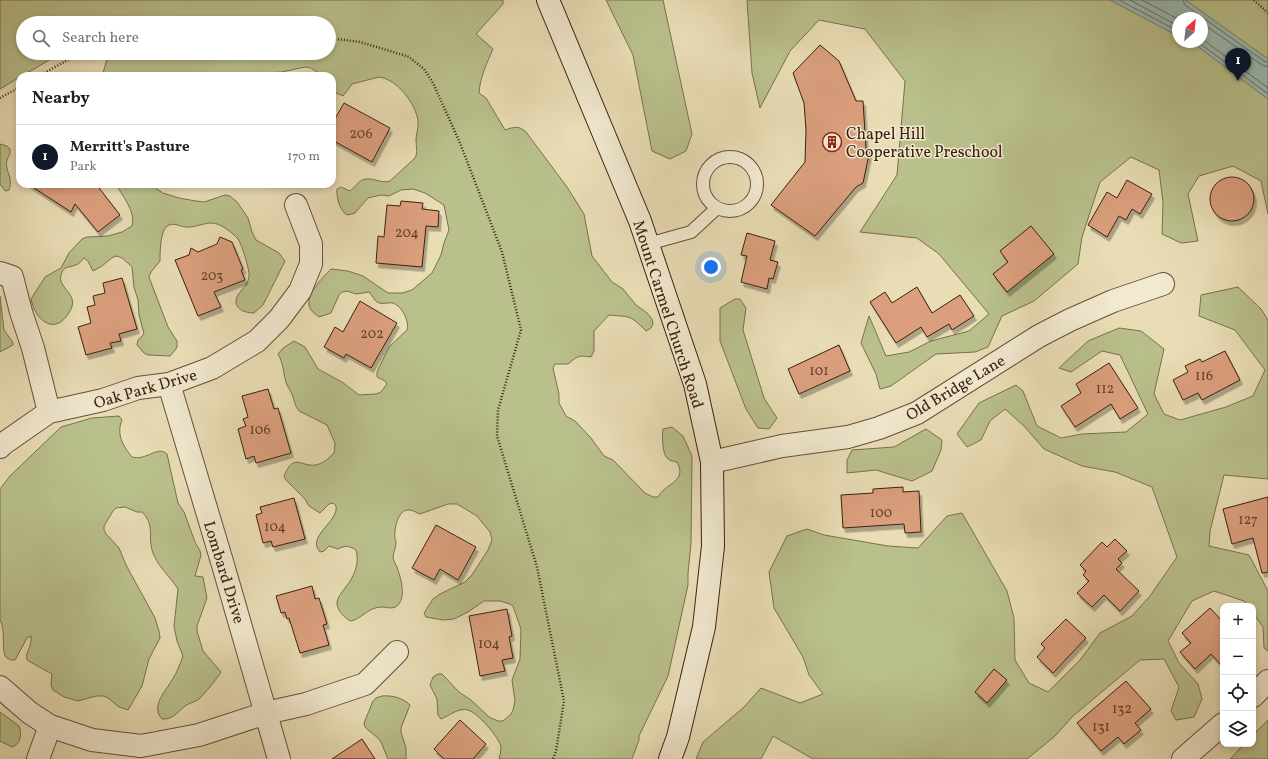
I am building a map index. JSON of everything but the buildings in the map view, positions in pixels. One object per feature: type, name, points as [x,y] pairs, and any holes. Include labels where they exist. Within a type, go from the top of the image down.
[{"type":"street","name":"Mount Carmel Church Road","points":[[548,0],[648,244],[695,384],[712,462],[713,546],[704,627],[678,737],[670,759]]},
{"type":"street","name":"Oak Park Drive","points":[[0,447],[49,412],[103,400],[138,388],[169,384],[212,368],[257,341],[279,319],[300,292],[312,264],[311,244],[296,205]]},
{"type":"street","points":[[0,272],[12,277],[21,312],[33,348],[49,412]]},
{"type":"street","name":"Old Bridge Lane","points":[[712,462],[782,446],[848,436],[879,428],[917,413],[1039,336],[1070,320],[1113,301],[1163,284]]},
{"type":"street","name":"Lombard Drive","points":[[169,384],[279,759]]},
{"type":"street","points":[[0,687],[30,713],[50,726],[92,740],[141,746],[198,736],[266,713],[306,704],[366,684],[397,652]]},
{"type":"street","points":[[1256,693],[1268,681]]},
{"type":"street","points":[[38,759],[50,726]]},
{"type":"street","points":[[1183,759],[1220,727]]},
{"type":"lane","points":[[728,157],[741,159],[749,164],[754,171],[758,188],[755,196],[750,204],[743,209],[726,211],[717,208],[705,195],[702,186],[704,176],[708,168],[715,161],[728,157]]},
{"type":"lane","points":[[648,244],[691,232],[717,208]]},
{"type":"path","points":[[1254,0],[1268,13]]},
{"type":"path","points":[[336,39],[360,42],[390,51],[409,58],[424,69],[433,83],[460,143],[502,252],[521,330],[498,410],[497,436],[537,567],[564,701],[556,750],[553,759]]},
{"type":"path","points":[[46,72],[68,60]]},
{"type":"path","points":[[0,98],[16,88]]},
{"type":"green space","points":[[0,0],[503,0],[503,4],[476,34],[493,49],[482,76],[479,93],[486,98],[505,130],[516,127],[521,128],[526,132],[567,187],[584,214],[592,256],[612,282],[623,289],[636,305],[647,313],[652,319],[653,324],[651,328],[646,331],[633,319],[609,315],[594,331],[594,351],[591,357],[581,356],[568,364],[555,364],[553,368],[559,394],[559,403],[566,416],[575,421],[591,438],[604,456],[613,460],[645,493],[653,497],[658,497],[665,488],[678,478],[680,474],[680,469],[677,462],[669,460],[666,457],[663,429],[672,427],[683,436],[692,456],[691,544],[688,585],[668,676],[639,736],[632,759],[499,759],[501,747],[496,737],[477,715],[465,709],[454,712],[441,719],[438,715],[437,699],[430,685],[433,677],[438,674],[442,674],[459,692],[471,700],[489,717],[498,721],[503,721],[511,714],[515,701],[512,680],[520,659],[521,629],[513,606],[500,601],[484,601],[468,612],[454,619],[443,620],[426,617],[424,613],[433,599],[465,582],[472,575],[488,550],[492,540],[490,532],[477,516],[457,504],[448,504],[420,514],[409,510],[402,513],[399,516],[396,525],[396,545],[393,554],[401,583],[402,597],[400,602],[396,607],[381,607],[372,609],[359,618],[351,621],[341,613],[337,602],[338,598],[351,579],[357,565],[356,550],[347,546],[338,549],[329,546],[324,551],[320,552],[317,546],[317,540],[336,512],[336,506],[333,503],[329,504],[320,513],[309,506],[305,499],[286,480],[284,476],[291,464],[295,462],[315,465],[328,459],[334,453],[335,443],[327,425],[299,411],[287,385],[278,354],[283,348],[294,341],[305,347],[318,369],[342,382],[359,395],[376,394],[381,392],[387,384],[385,381],[377,377],[377,372],[389,347],[407,330],[408,327],[406,319],[399,307],[393,303],[377,302],[369,292],[356,294],[347,291],[342,292],[339,295],[331,313],[319,317],[312,311],[309,305],[310,295],[313,290],[331,269],[348,271],[363,276],[388,293],[402,293],[412,290],[432,273],[441,255],[449,230],[444,205],[425,193],[413,189],[401,190],[389,196],[381,195],[368,198],[355,213],[347,215],[342,210],[337,196],[337,189],[341,187],[350,191],[364,179],[384,182],[390,181],[415,158],[417,152],[416,140],[418,121],[414,107],[410,100],[399,87],[386,79],[379,77],[352,84],[343,96],[336,93],[336,72],[318,72],[305,67],[282,72],[103,72],[107,60],[336,60],[336,16],[16,16],[16,60],[49,60],[29,72],[16,72],[16,79],[0,89]]},
{"type":"green space","points":[[606,0],[663,0],[692,134],[686,151],[670,159],[652,151],[633,55]]},
{"type":"green space","points":[[747,0],[1268,0],[1268,214],[1261,181],[1233,166],[1199,176],[1188,194],[1198,241],[1181,243],[1162,234],[1163,202],[1159,170],[1131,157],[1100,182],[1082,237],[1078,264],[1034,301],[1002,316],[988,347],[975,352],[936,354],[891,386],[880,389],[876,374],[861,343],[869,316],[886,356],[909,352],[931,341],[969,331],[989,314],[939,254],[917,238],[860,232],[897,175],[905,81],[865,29],[819,20],[790,51],[760,108],[752,73]]},
{"type":"green space","points":[[0,144],[7,146],[10,149],[10,154],[6,164],[10,185],[9,190],[5,191],[0,184]]},
{"type":"green space","points":[[118,188],[156,188],[163,193],[179,198],[204,202],[225,195],[230,196],[237,202],[248,218],[256,240],[279,253],[285,261],[263,305],[254,313],[246,312],[237,306],[236,299],[247,283],[249,274],[242,246],[233,234],[215,223],[188,227],[172,224],[167,226],[163,233],[160,261],[149,277],[168,327],[177,341],[176,349],[170,356],[148,355],[144,353],[137,345],[138,340],[144,334],[139,315],[132,267],[122,258],[117,256],[113,257],[93,271],[88,261],[84,258],[78,264],[65,268],[61,275],[61,280],[72,300],[70,311],[59,323],[47,323],[41,319],[33,307],[31,299],[45,277],[61,268],[69,253],[82,239],[87,237],[108,236],[122,232],[132,226],[133,220],[128,204]]},
{"type":"green space","points":[[1238,287],[1261,309],[1268,320],[1268,479],[1224,475],[1210,531],[1209,546],[1249,555],[1268,591],[1268,651],[1264,648],[1263,627],[1256,617],[1256,603],[1246,603],[1244,601],[1214,591],[1192,601],[1168,641],[1179,663],[1198,684],[1202,699],[1194,717],[1176,720],[1171,711],[1179,687],[1164,659],[1140,660],[1073,716],[1055,736],[1027,759],[813,759],[773,736],[761,759],[696,759],[703,742],[743,708],[761,688],[800,703],[823,694],[809,675],[803,657],[774,608],[769,572],[787,536],[807,529],[824,535],[888,546],[918,548],[947,516],[962,513],[1007,591],[1014,618],[1015,660],[1029,683],[1048,692],[1080,660],[1100,633],[1132,616],[1150,596],[1177,557],[1152,487],[1115,472],[1082,466],[1044,449],[1024,426],[1005,409],[990,421],[981,440],[967,447],[957,434],[979,403],[1016,385],[1023,391],[1037,426],[1061,438],[1082,434],[1126,432],[1148,414],[1120,355],[1102,351],[1071,372],[1059,368],[1088,341],[1119,328],[1141,331],[1164,349],[1154,394],[1164,414],[1180,420],[1226,407],[1253,396],[1265,370],[1235,330],[1199,316],[1201,295]]},
{"type":"green space","points":[[0,296],[4,330],[12,341],[13,345],[0,352]]},
{"type":"green space","points":[[735,299],[740,299],[746,308],[743,330],[764,398],[777,418],[769,429],[758,428],[746,409],[720,341],[720,308]]},
{"type":"green space","points":[[119,416],[122,420],[120,425],[121,440],[132,457],[142,457],[159,451],[167,454],[178,503],[184,512],[201,555],[195,576],[203,577],[207,598],[197,626],[197,631],[203,651],[221,672],[199,699],[185,706],[172,717],[166,719],[162,719],[159,714],[158,704],[175,674],[183,656],[177,641],[174,626],[178,589],[160,566],[154,555],[151,545],[150,526],[142,512],[137,512],[125,507],[116,508],[104,526],[106,534],[119,548],[126,565],[155,618],[160,638],[149,659],[142,686],[128,710],[119,707],[104,696],[96,696],[78,701],[64,697],[53,690],[51,685],[52,674],[27,660],[27,654],[31,644],[31,636],[27,638],[15,660],[10,660],[7,658],[4,651],[3,629],[0,620],[0,489],[10,476],[61,427],[92,418]]},
{"type":"green space","points":[[926,429],[942,440],[941,450],[932,471],[912,481],[876,470],[847,473],[847,460],[852,450],[894,447]]},
{"type":"green space","points":[[382,696],[390,696],[404,700],[410,705],[401,728],[406,748],[406,759],[388,759],[381,742],[365,727],[364,723],[373,701]]},
{"type":"green space","points":[[0,712],[19,726],[20,738],[15,746],[12,747],[0,741]]},
{"type":"green space","points":[[1268,720],[1268,759],[1230,759],[1241,747],[1256,747],[1256,732]]},
{"type":"water","points":[[1110,0],[1184,0],[1202,12],[1172,12],[1172,33]]},
{"type":"water","points":[[1208,16],[1268,59],[1268,99],[1200,48],[1208,48]]},
{"type":"place","name":"Merritt's Pasture","points":[[1238,81]]},
{"type":"place","name":"Chapel Hill Cooperative Preschool","points":[[832,142]]}]
